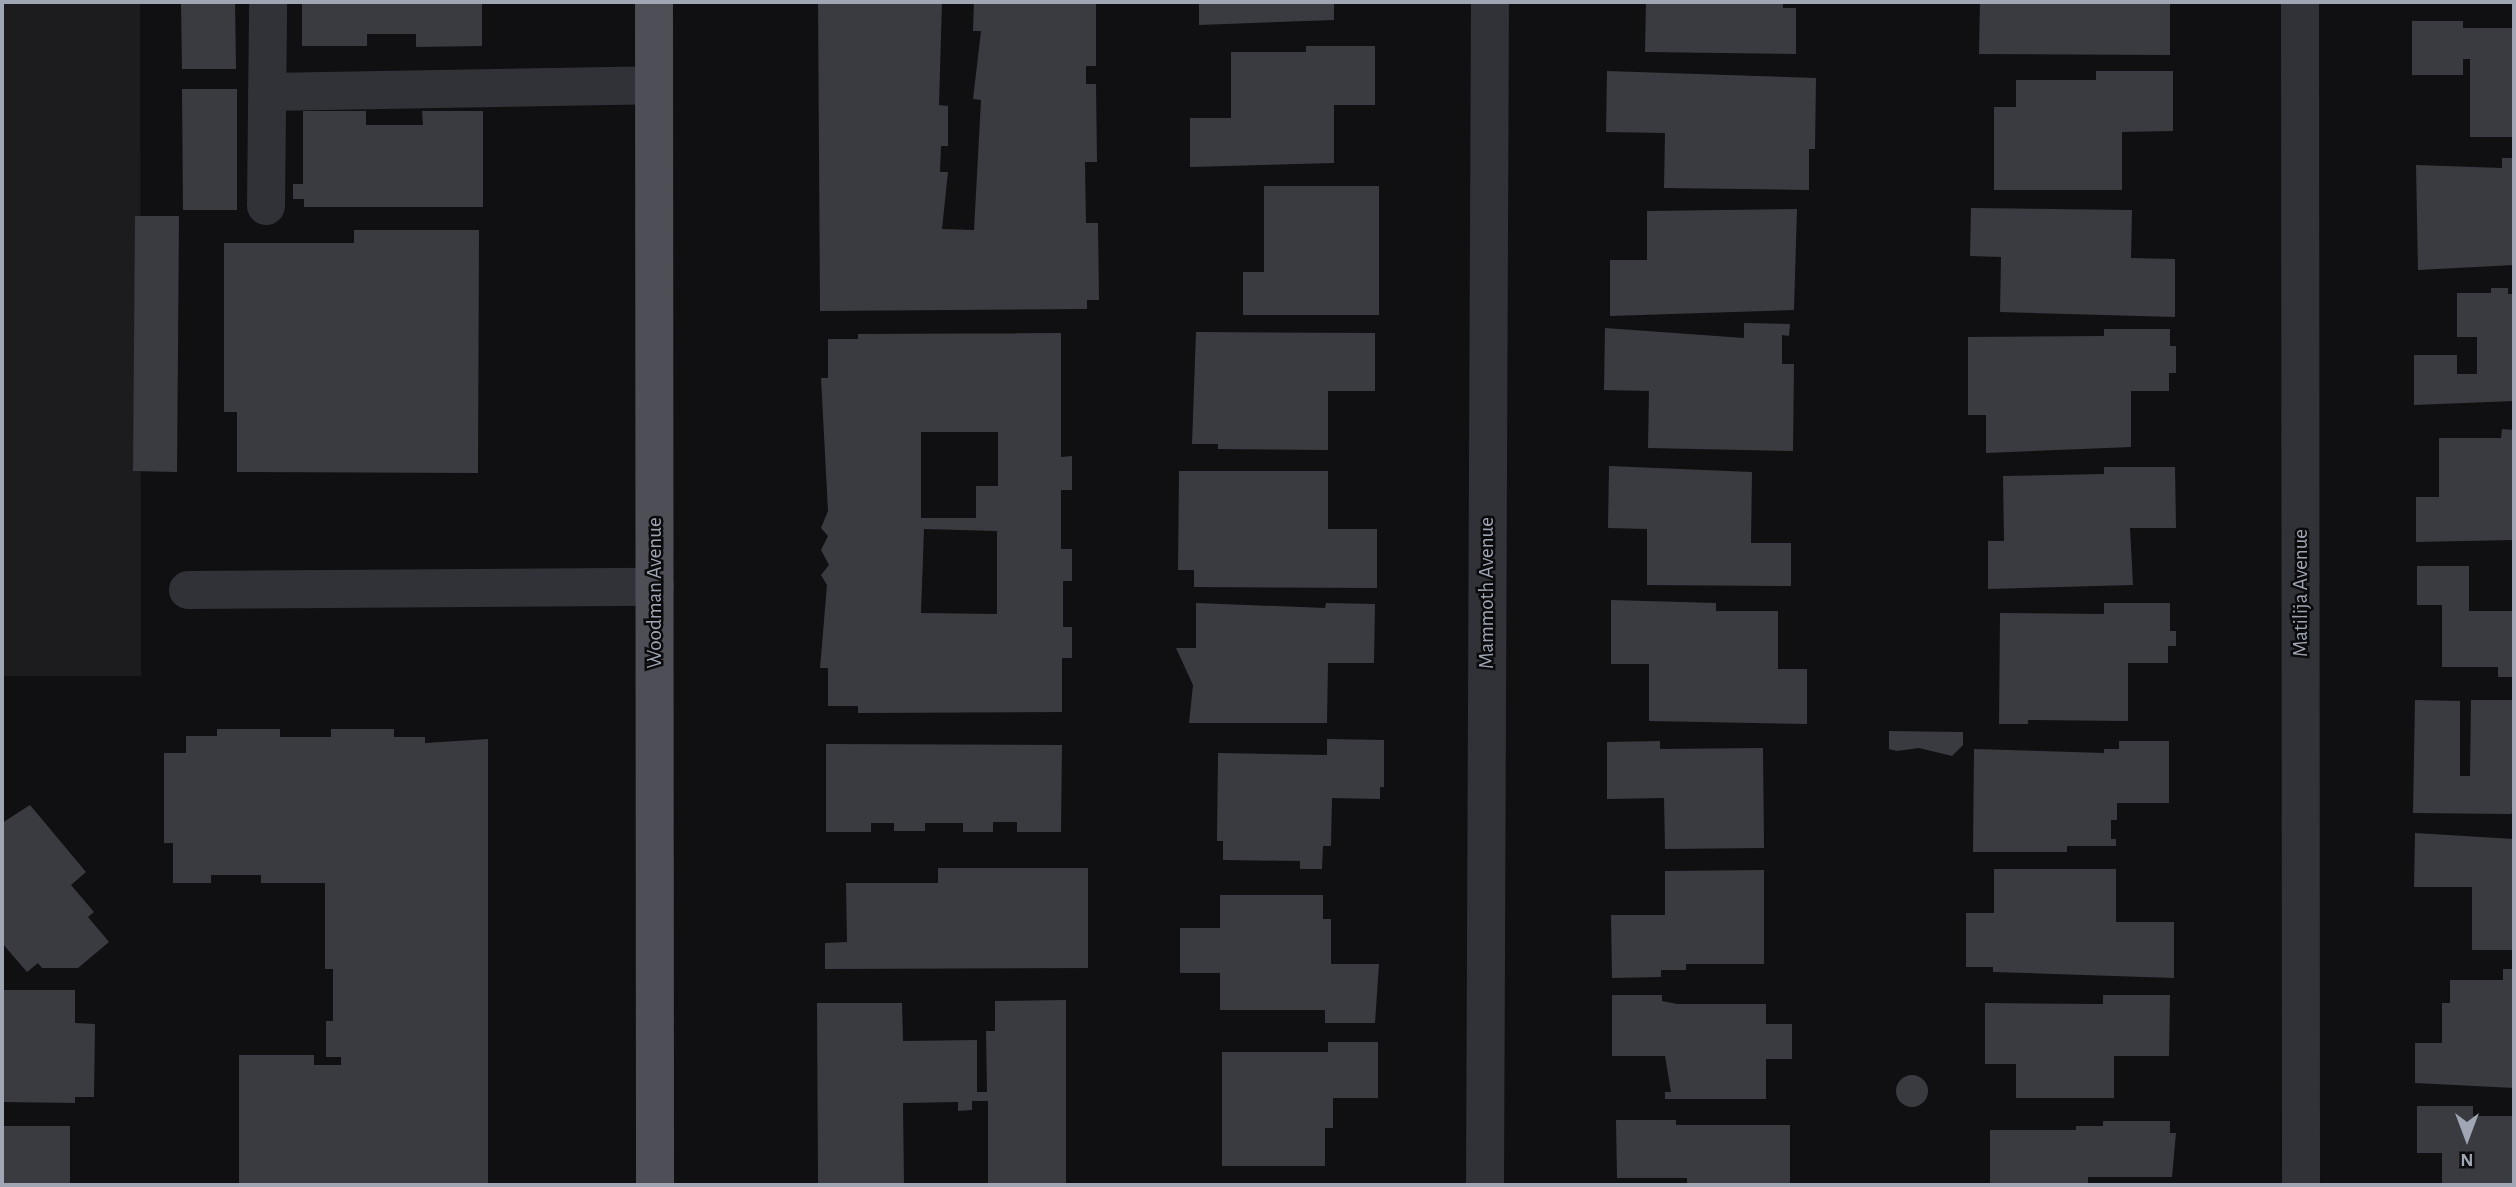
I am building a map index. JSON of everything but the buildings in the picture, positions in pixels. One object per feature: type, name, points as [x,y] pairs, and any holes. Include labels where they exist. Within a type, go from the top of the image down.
[{"type":"main road","name":"Woodman Avenue","points":[[654,2],[655,1185]]},
{"type":"street","points":[[266,206],[268,2]]},
{"type":"street","name":"Mammoth Avenue","points":[[1485,1185],[1490,2]]},
{"type":"street","name":"Matilija Avenue","points":[[2300,2],[2301,1185]]},
{"type":"street","points":[[267,92],[654,85]]},
{"type":"street","points":[[188,590],[655,587]]},
{"type":"shaded area","points":[[2,2],[140,2],[141,676],[2,676]]}]
